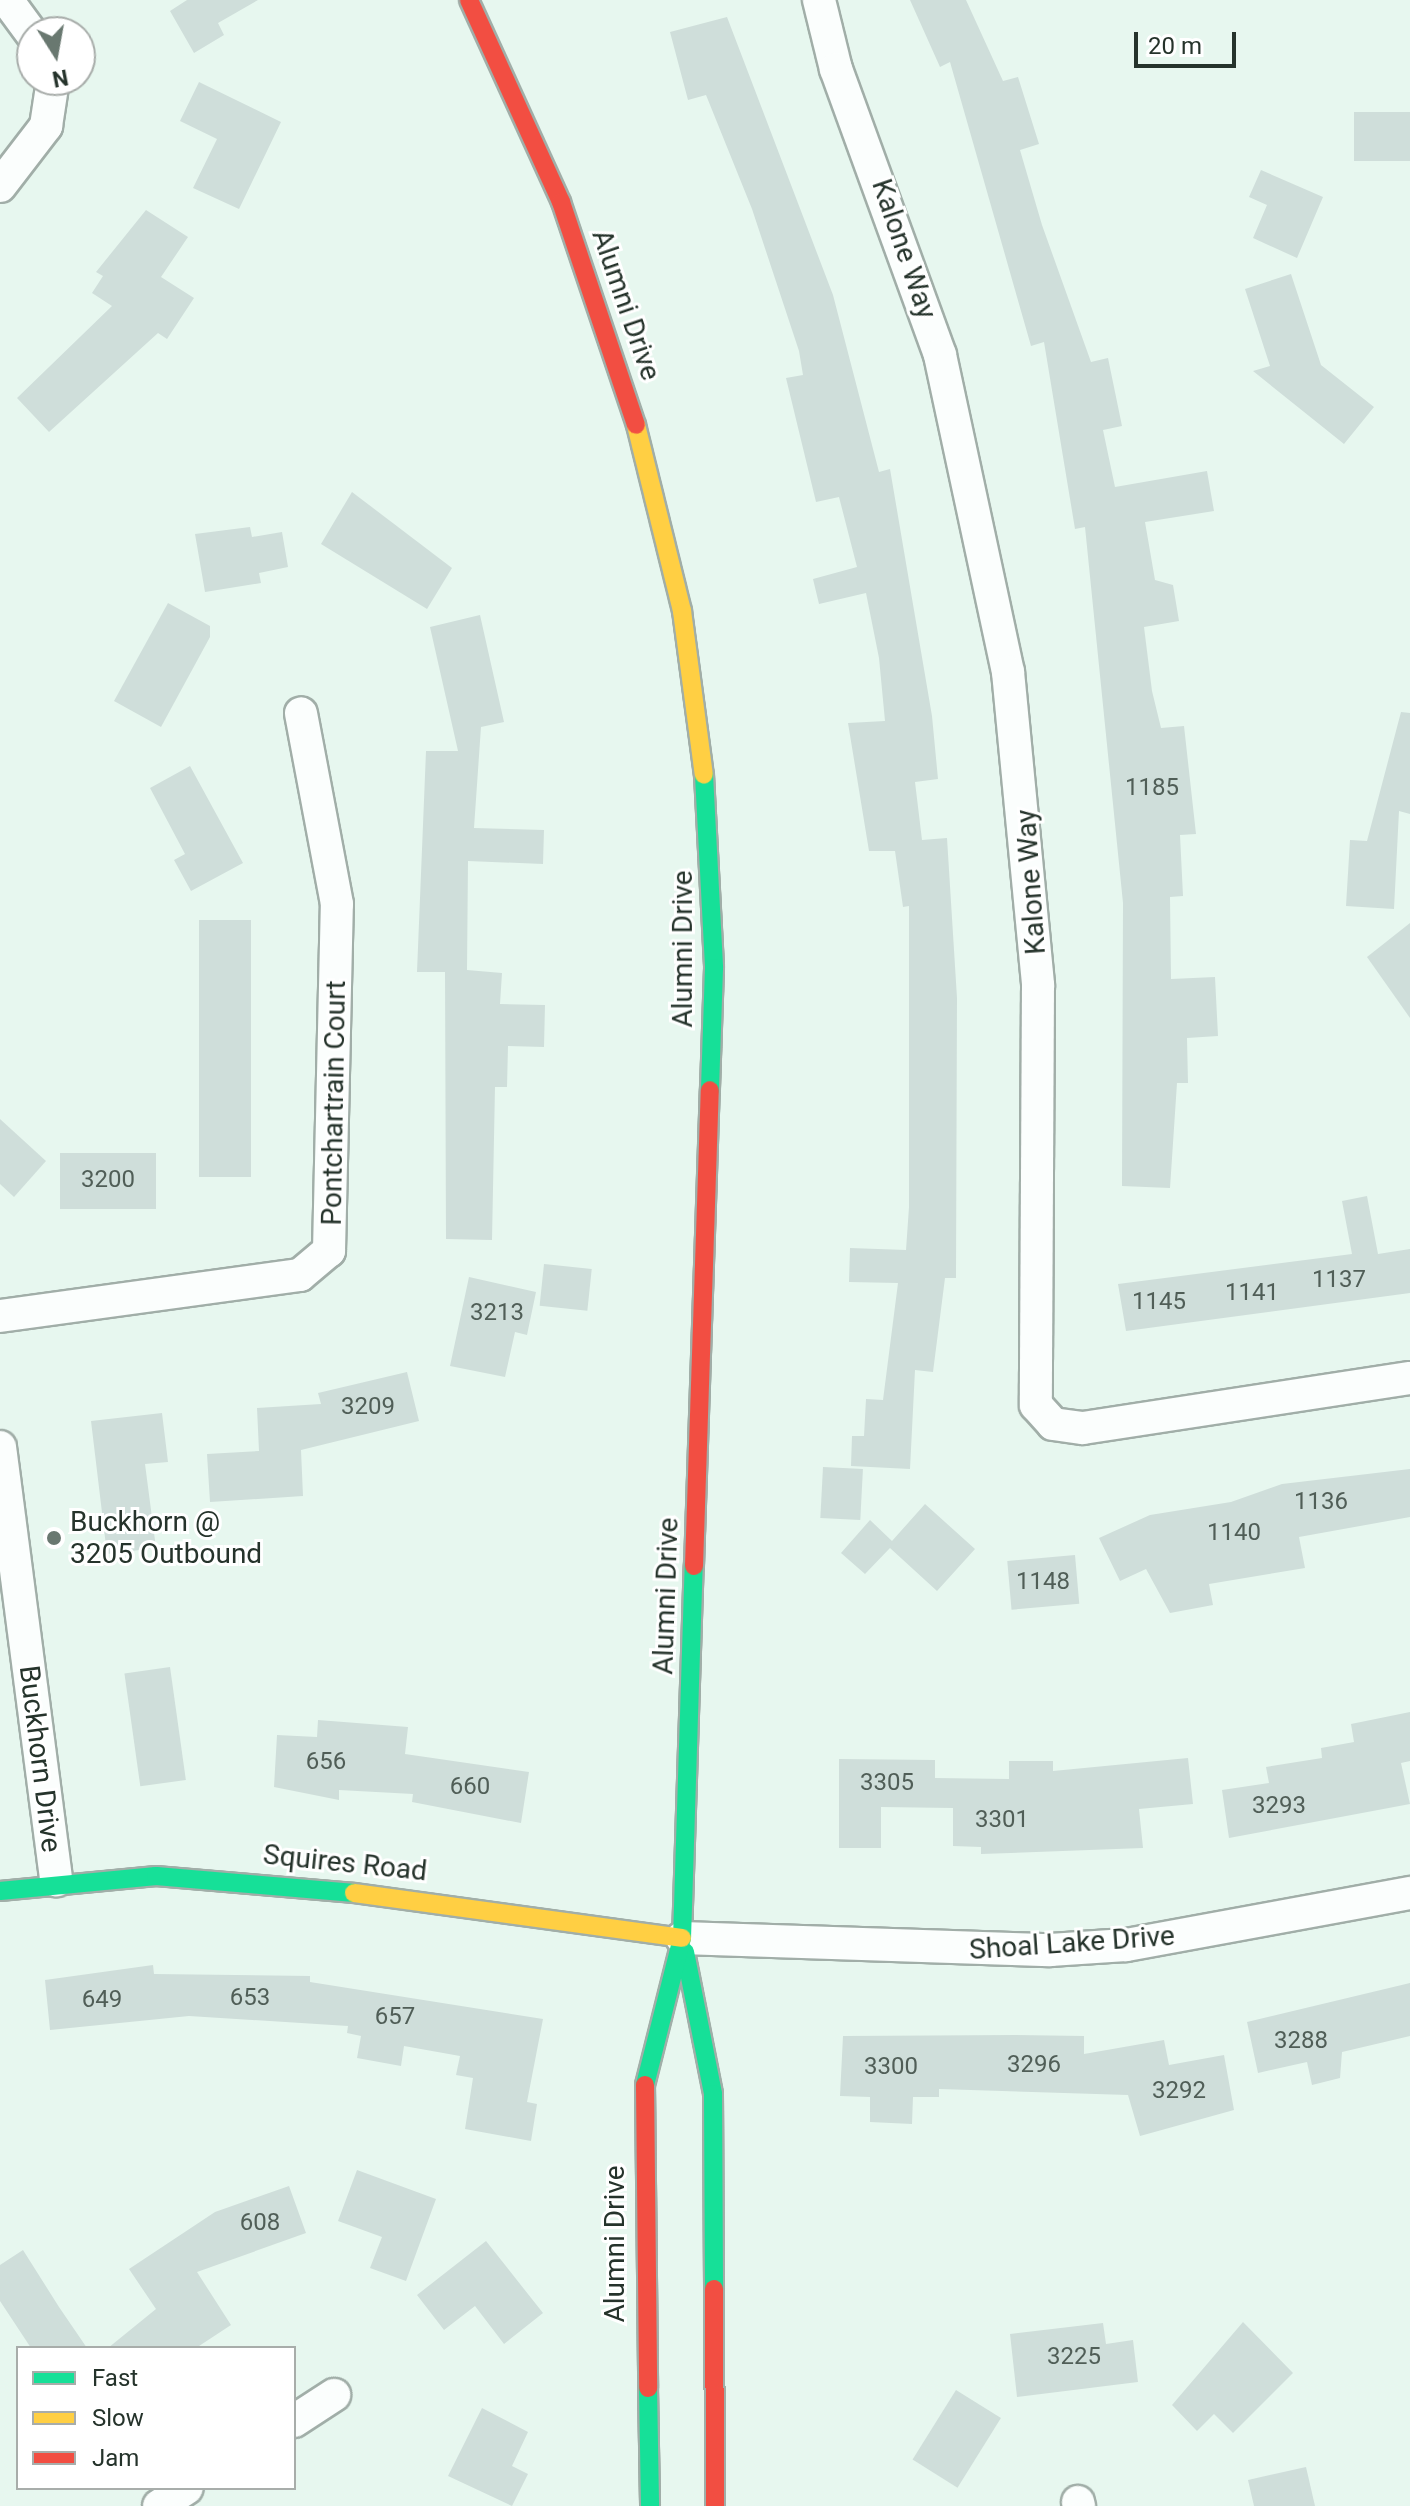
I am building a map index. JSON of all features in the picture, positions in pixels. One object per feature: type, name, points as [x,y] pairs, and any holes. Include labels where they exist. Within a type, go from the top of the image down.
[{"type":"street","name":"Alumni Drive","points":[[469,0],[561,202],[642,441],[682,611],[709,810],[714,968],[682,1938],[642,2098],[650,2506]]},
{"type":"street","name":"Kalone Way","points":[[819,0],[836,69],[940,355],[1008,672],[1038,985],[1036,1405],[1053,1424],[1083,1428],[1410,1378]]},
{"type":"street","points":[[0,186],[46,126],[51,96]]},
{"type":"street","name":"Pontchartrain Court","points":[[0,1316],[300,1275],[329,1251],[337,904],[301,713]]},
{"type":"street","name":"Buckhorn Drive","points":[[0,1447],[56,1880]]},
{"type":"street","name":"Squires Road","points":[[0,1891],[56,1880],[267,1881],[682,1938]]},
{"type":"street","name":"Shoal Lake Drive","points":[[682,1938],[1050,1950],[1126,1945],[1410,1893]]},
{"type":"street","name":"Alumni Drive","points":[[682,1938],[713,2094],[715,2506]]},
{"type":"street","points":[[296,2420],[334,2395]]},
{"type":"street","points":[[159,2506],[184,2490]]},
{"type":"building","points":[[187,0],[258,0],[218,23],[224,35],[194,53],[170,11]]},
{"type":"building","points":[[910,0],[966,0],[1003,81],[1018,77],[1039,144],[1020,150],[1042,225],[1091,362],[1108,358],[1122,426],[1103,430],[1115,487],[1207,471],[1214,511],[1145,522],[1155,580],[1173,585],[1179,621],[1144,627],[1152,691],[1161,728],[1184,726],[1196,834],[1180,835],[1183,896],[1170,897],[1171,979],[1215,977],[1218,1036],[1187,1038],[1188,1083],[1177,1083],[1170,1188],[1122,1186],[1123,903],[1085,527],[1075,529],[1044,342],[1031,346],[950,62],[940,67]]},
{"type":"building","points":[[727,17],[833,295],[879,472],[890,469],[932,716],[938,779],[915,782],[922,840],[947,838],[957,998],[956,1278],[945,1278],[933,1372],[915,1370],[910,1469],[851,1466],[852,1436],[864,1436],[866,1399],[883,1400],[898,1283],[849,1282],[850,1248],[906,1250],[909,1207],[909,906],[903,907],[895,851],[869,851],[848,723],[885,721],[879,658],[866,593],[819,604],[813,579],[857,567],[839,497],[816,502],[786,378],[803,375],[799,351],[752,209],[706,95],[688,100],[670,32]]},
{"type":"building","points":[[199,82],[281,122],[239,209],[193,188],[217,139],[180,121]]},
{"type":"building","points":[[1354,112],[1410,112],[1410,161],[1354,161]]},
{"type":"building","points":[[1261,170],[1323,197],[1297,258],[1253,238],[1267,205],[1249,197]]},
{"type":"building","points":[[146,210],[188,237],[161,277],[194,298],[167,339],[158,333],[49,432],[17,398],[112,306],[92,293],[103,276],[96,272]]},
{"type":"building","points":[[1291,274],[1321,365],[1374,407],[1344,444],[1253,371],[1270,366],[1245,289]]},
{"type":"building","points":[[352,492],[452,568],[427,609],[321,544]]},
{"type":"building","points":[[250,527],[252,537],[282,532],[288,567],[259,573],[261,583],[205,592],[195,534]]},
{"type":"building","points":[[168,603],[210,626],[210,637],[161,727],[114,701]]},
{"type":"building","points":[[480,615],[504,722],[481,727],[474,828],[544,830],[543,864],[468,861],[467,970],[502,973],[500,1004],[545,1005],[544,1047],[508,1046],[507,1087],[495,1087],[492,1240],[446,1239],[445,972],[417,972],[426,751],[458,751],[430,627]]},
{"type":"building","points":[[1401,712],[1410,713],[1410,814],[1399,811],[1394,909],[1346,906],[1350,840],[1367,841]]},
{"type":"building","points":[[190,766],[243,863],[191,891],[174,860],[185,854],[150,788]]},
{"type":"building","points":[[199,920],[251,920],[251,1177],[199,1177]]},
{"type":"building","points":[[1410,923],[1410,1018],[1367,957]]},
{"type":"building","points":[[0,1119],[46,1161],[14,1197],[0,1184]]},
{"type":"building","points":[[60,1153],[156,1153],[156,1209],[60,1209]]},
{"type":"building","points":[[1367,1196],[1378,1254],[1410,1249],[1410,1293],[1126,1331],[1118,1284],[1352,1254],[1342,1201]]},
{"type":"building","points":[[544,1264],[592,1269],[587,1311],[540,1306]]},
{"type":"building","points":[[469,1277],[536,1292],[527,1335],[515,1332],[505,1377],[450,1366]]},
{"type":"building","points":[[407,1372],[419,1421],[301,1450],[303,1496],[210,1502],[207,1454],[259,1451],[257,1408],[321,1404],[318,1393]]},
{"type":"building","points":[[162,1413],[168,1462],[145,1464],[156,1548],[107,1554],[91,1421]]},
{"type":"building","points":[[823,1467],[863,1469],[860,1520],[820,1518]]},
{"type":"building","points":[[1410,1469],[1410,1517],[1299,1537],[1305,1568],[1209,1584],[1213,1605],[1170,1613],[1146,1569],[1120,1581],[1099,1538],[1150,1515],[1231,1502],[1282,1484]]},
{"type":"building","points":[[925,1504],[975,1549],[937,1591],[890,1548],[865,1574],[841,1553],[870,1520],[892,1541]]},
{"type":"building","points":[[1075,1555],[1079,1604],[1012,1610],[1007,1561]]},
{"type":"building","points":[[170,1667],[186,1780],[140,1786],[124,1673]]},
{"type":"building","points":[[1410,1712],[1410,1761],[1401,1763],[1410,1804],[1229,1838],[1222,1790],[1269,1783],[1266,1767],[1322,1758],[1321,1748],[1354,1742],[1351,1724]]},
{"type":"building","points":[[318,1720],[408,1727],[405,1754],[529,1772],[521,1823],[412,1802],[413,1794],[339,1790],[339,1800],[274,1787],[277,1735],[317,1737]]},
{"type":"building","points":[[1188,1758],[1193,1804],[1139,1809],[1143,1848],[981,1854],[981,1847],[953,1846],[953,1808],[881,1807],[881,1848],[839,1848],[839,1759],[935,1760],[935,1778],[1009,1779],[1009,1761],[1053,1761],[1053,1771]]},
{"type":"building","points":[[153,1965],[154,1974],[310,1976],[310,1982],[543,2019],[527,2102],[537,2104],[531,2141],[465,2129],[473,2078],[456,2075],[460,2056],[404,2046],[401,2066],[357,2058],[361,2036],[347,2033],[348,2026],[189,2016],[50,2030],[45,1980]]},
{"type":"building","points":[[1410,1983],[1410,2036],[1342,2052],[1340,2078],[1312,2085],[1307,2062],[1258,2073],[1247,2022]]},
{"type":"building","points":[[843,2036],[1084,2036],[1084,2054],[1164,2040],[1169,2065],[1224,2055],[1234,2110],[1140,2136],[1128,2095],[939,2089],[939,2097],[913,2097],[912,2124],[870,2122],[870,2097],[840,2096]]},
{"type":"building","points":[[357,2170],[436,2199],[406,2281],[370,2268],[382,2237],[338,2221]]},
{"type":"building","points":[[289,2186],[306,2233],[197,2272],[231,2325],[199,2346],[110,2346],[156,2309],[129,2269],[215,2212]]},
{"type":"building","points":[[486,2241],[543,2313],[504,2344],[475,2306],[444,2330],[417,2295]]},
{"type":"building","points":[[23,2250],[86,2346],[30,2346],[0,2301],[0,2265]]},
{"type":"building","points":[[1243,2322],[1293,2373],[1233,2433],[1214,2414],[1197,2431],[1172,2405]]},
{"type":"building","points":[[1103,2323],[1106,2344],[1133,2340],[1138,2382],[1017,2397],[1010,2334]]},
{"type":"building","points":[[956,2390],[1001,2418],[957,2488],[913,2460]]},
{"type":"building","points":[[482,2408],[528,2432],[512,2466],[528,2474],[512,2506],[448,2476]]},
{"type":"building","points":[[1306,2467],[1315,2506],[1254,2506],[1248,2480]]},
{"type":"traffic: fast","points":[[704,775],[714,968],[710,1090]]},
{"type":"traffic: fast","points":[[645,2085],[682,1938],[694,1566]]},
{"type":"traffic: fast","points":[[0,1891],[156,1876],[354,1893]]},
{"type":"traffic: fast","points":[[685,1952],[713,2094],[714,2289]]},
{"type":"traffic: fast","points":[[648,2388],[650,2506]]},
{"type":"traffic: slow","points":[[636,425],[682,611],[704,775]]},
{"type":"traffic: slow","points":[[354,1893],[682,1938]]},
{"type":"traffic: jam","points":[[469,0],[561,202],[636,425]]},
{"type":"traffic: jam","points":[[694,1566],[710,1090]]},
{"type":"traffic: jam","points":[[645,2085],[648,2388]]},
{"type":"traffic: jam","points":[[714,2289],[715,2506]]},
{"type":"place","name":"Buckhorn @ 3205 Outbound","points":[[54,1538]]}]
